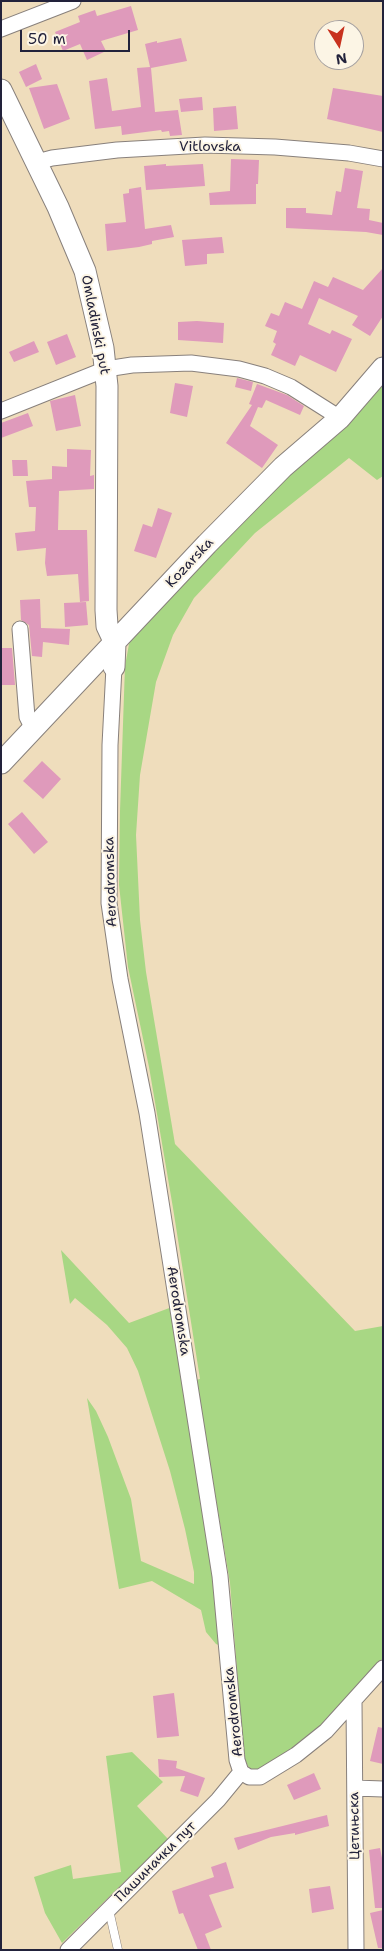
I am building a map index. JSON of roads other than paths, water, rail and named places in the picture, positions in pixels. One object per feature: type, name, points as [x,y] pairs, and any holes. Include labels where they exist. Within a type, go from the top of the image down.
[{"type":"street","points":[[1,29],[73,1]]},
{"type":"street","name":"Omladinski put","points":[[1,90],[37,162],[85,271],[97,320],[106,369],[108,482],[106,610],[107,626],[115,643],[114,667]]},
{"type":"street","name":"Vitlovska","points":[[37,162],[52,158],[117,150],[205,145],[275,147],[349,153],[383,159]]},
{"type":"street","points":[[1,411],[106,369],[132,365],[191,363],[239,369],[265,376],[291,387],[340,418]]},
{"type":"street","name":"Kozarska","points":[[1,763],[207,544],[283,467],[340,418],[383,368]]},
{"type":"street","points":[[20,629],[27,717],[32,729]]},
{"type":"street","name":"Aerodromska","points":[[114,667],[110,745],[109,903],[119,971],[148,1123],[220,1576],[237,1760],[241,1772],[254,1778],[268,1773],[296,1755],[318,1737],[354,1702],[383,1668]]},
{"type":"street","name":"Цетињска","points":[[354,1702],[356,1950]]},
{"type":"street","name":"Пашиначки пут","points":[[68,1950],[218,1800],[241,1772]]},
{"type":"street","points":[[355,1788],[383,1790]]},
{"type":"lane","points":[[109,1910],[118,1950]]}]
